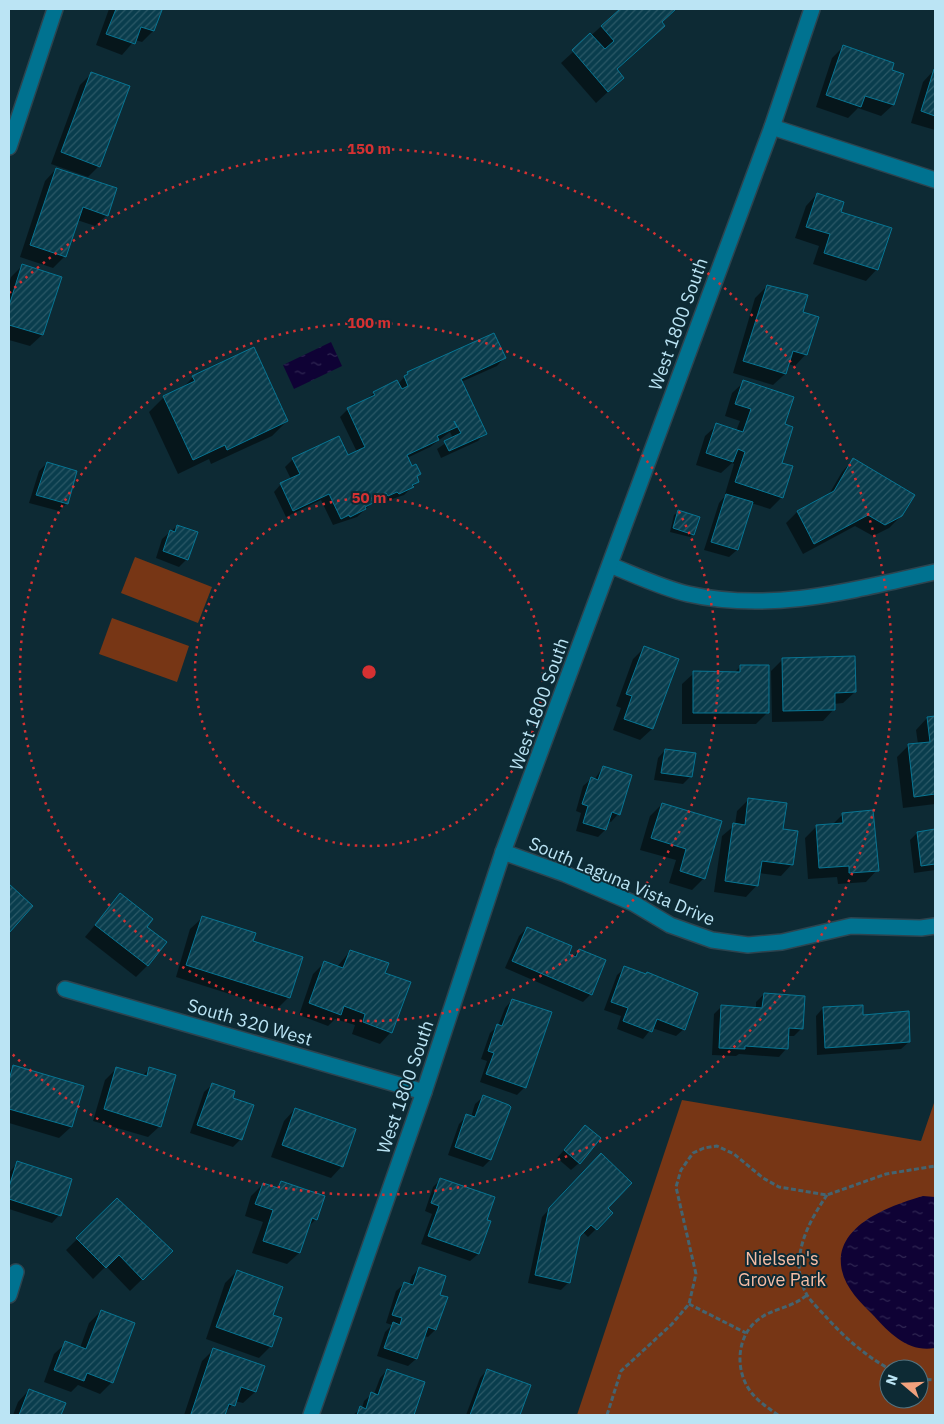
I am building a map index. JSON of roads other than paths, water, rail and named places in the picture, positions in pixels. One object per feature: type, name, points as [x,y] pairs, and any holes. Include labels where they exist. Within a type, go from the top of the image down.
[{"type":"street","points":[[9,147],[55,9]]},
{"type":"street","name":"West 1800 South","points":[[310,1415],[424,1092],[503,852],[772,127],[812,9]]},
{"type":"street","points":[[772,127],[935,180]]},
{"type":"street","points":[[610,565],[688,594],[751,603],[825,597],[935,572]]},
{"type":"street","name":"South Laguna Vista Drive","points":[[503,852],[565,874],[634,902],[670,925],[712,940],[748,945],[782,942],[851,926],[921,928],[935,926]]},
{"type":"street","name":"South 320 West","points":[[65,989],[424,1092]]},
{"type":"street","points":[[9,1294],[16,1272]]},
{"type":"water","points":[[331,342],[342,366],[294,389],[283,365]]},
{"type":"water","points":[[923,1196],[935,1197],[935,1348],[926,1349],[917,1348],[901,1341],[887,1329],[853,1293],[842,1273],[841,1265],[842,1251],[848,1238],[857,1228],[869,1218],[882,1211]]},
{"type":"park label","name":"Nielsen's Grove Park","points":[[782,1268]]}]
